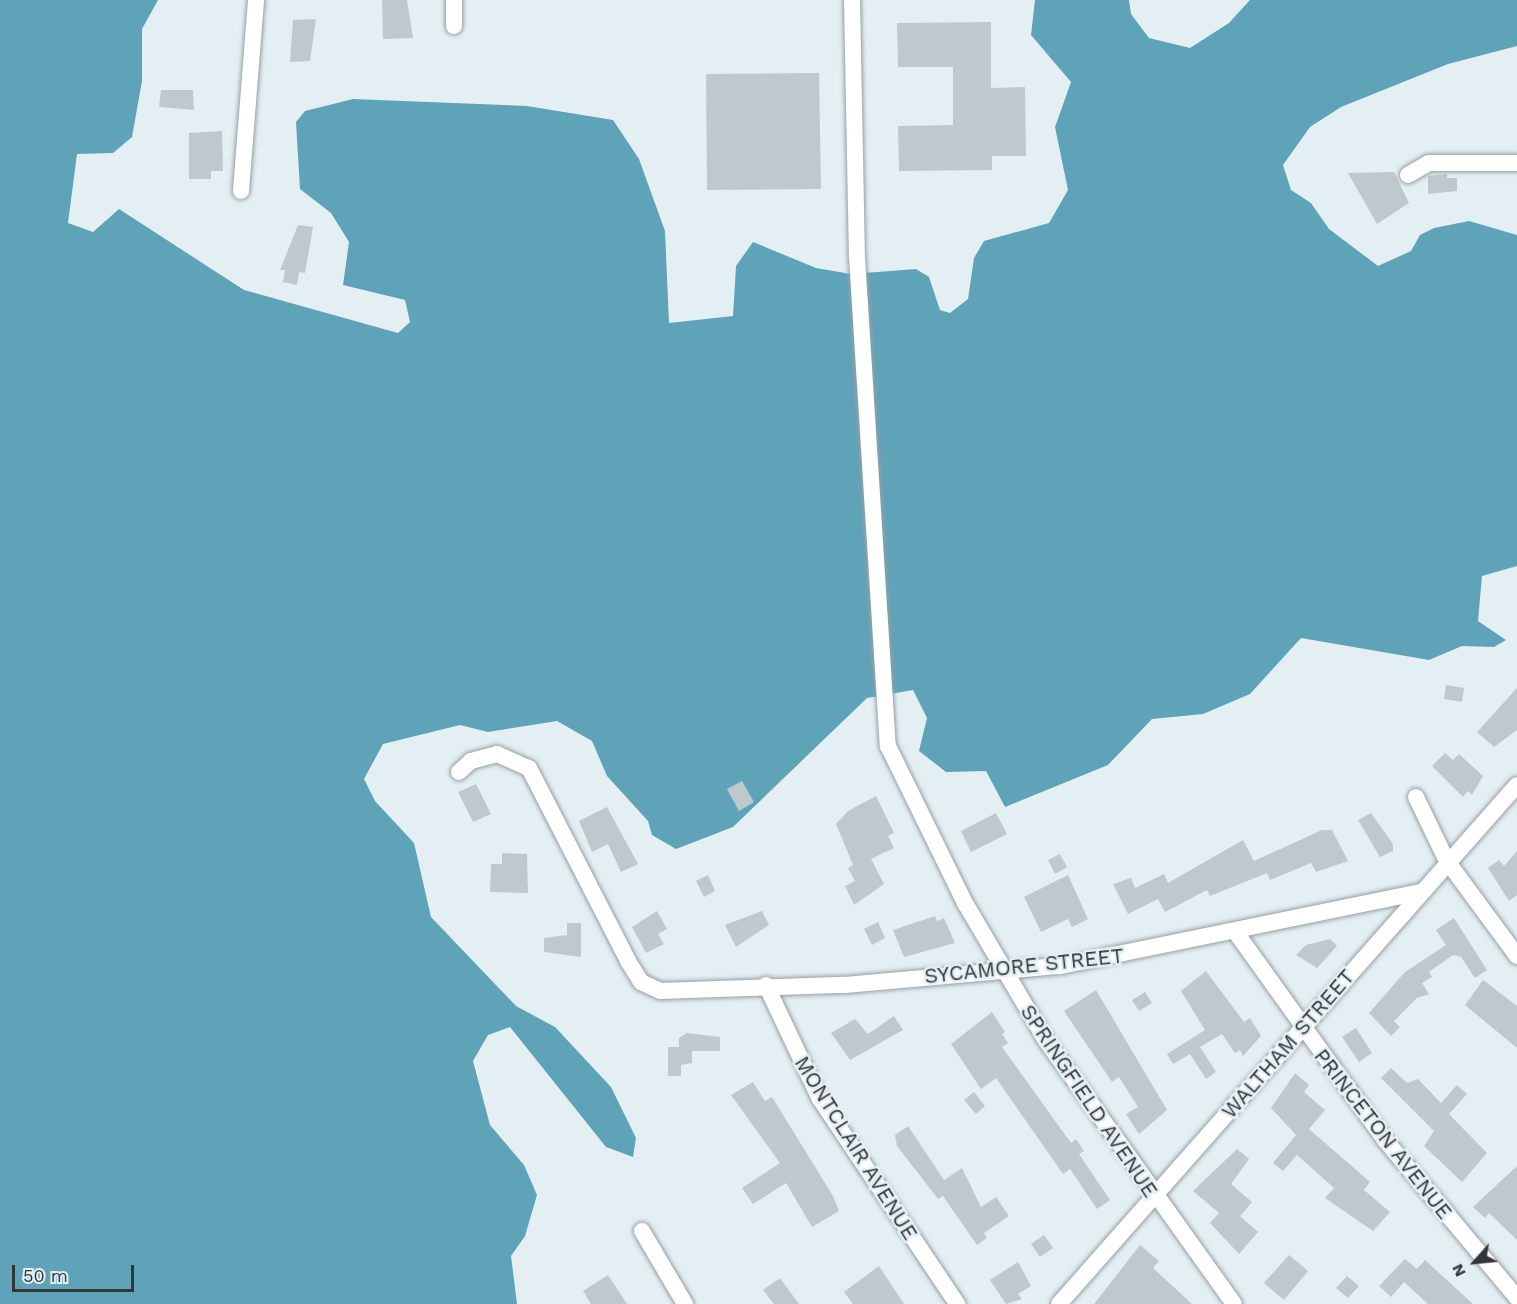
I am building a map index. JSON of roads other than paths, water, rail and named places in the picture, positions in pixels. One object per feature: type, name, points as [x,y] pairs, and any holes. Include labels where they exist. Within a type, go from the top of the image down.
[{"type":"street","points":[[242,191],[256,0]]},
{"type":"street","points":[[454,0],[454,27]]},
{"type":"street","name":"SPRINGFIELD AVENUE","points":[[852,0],[857,257],[883,726],[936,848],[1004,971],[1153,1197],[1234,1304]]},
{"type":"street","points":[[1408,175],[1429,163],[1517,163]]},
{"type":"street","name":"SYCAMORE STREET","points":[[459,772],[486,755],[519,760],[554,818],[633,969],[641,982],[660,991],[1004,971],[1237,934],[1419,892]]},
{"type":"street","name":"WALTHAM STREET","points":[[1059,1304],[1302,1030],[1419,892],[1517,785]]},
{"type":"street","points":[[1416,797],[1447,861],[1517,956]]},
{"type":"street","name":"PRINCETON AVENUE","points":[[1237,934],[1302,1030],[1385,1140],[1517,1298]]},
{"type":"street","name":"MONTCLAIR AVENUE","points":[[766,985],[820,1099],[957,1304]]},
{"type":"street","points":[[642,1231],[685,1304]]},
{"type":"water","points":[[0,0],[158,0],[142,29],[142,81],[132,137],[113,153],[77,154],[68,223],[93,232],[119,209],[244,290],[398,333],[410,322],[405,300],[343,285],[349,242],[331,213],[300,189],[296,122],[305,111],[353,99],[527,106],[613,120],[639,159],[665,231],[669,323],[733,316],[736,266],[753,242],[816,268],[851,274],[916,269],[929,277],[940,310],[950,313],[968,299],[974,258],[984,241],[1049,223],[1068,190],[1055,127],[1071,82],[1031,35],[1035,0],[1129,0],[1131,14],[1149,38],[1190,48],[1229,23],[1250,0],[1517,0],[1517,46],[1448,64],[1341,107],[1310,127],[1283,165],[1291,190],[1311,203],[1329,229],[1378,266],[1411,251],[1420,235],[1434,228],[1469,221],[1517,235],[1517,566],[1482,576],[1478,621],[1506,640],[1494,647],[1462,646],[1429,660],[1301,638],[1250,694],[1203,714],[1152,719],[1108,765],[1005,807],[986,771],[946,772],[919,751],[927,718],[913,690],[867,698],[733,827],[676,849],[652,835],[648,821],[607,776],[592,741],[557,721],[488,732],[460,725],[383,744],[364,779],[375,801],[414,843],[431,917],[516,1006],[555,1027],[611,1087],[636,1138],[633,1157],[606,1147],[510,1027],[488,1035],[473,1061],[490,1125],[524,1165],[537,1195],[525,1236],[511,1256],[517,1304],[0,1304]]}]
